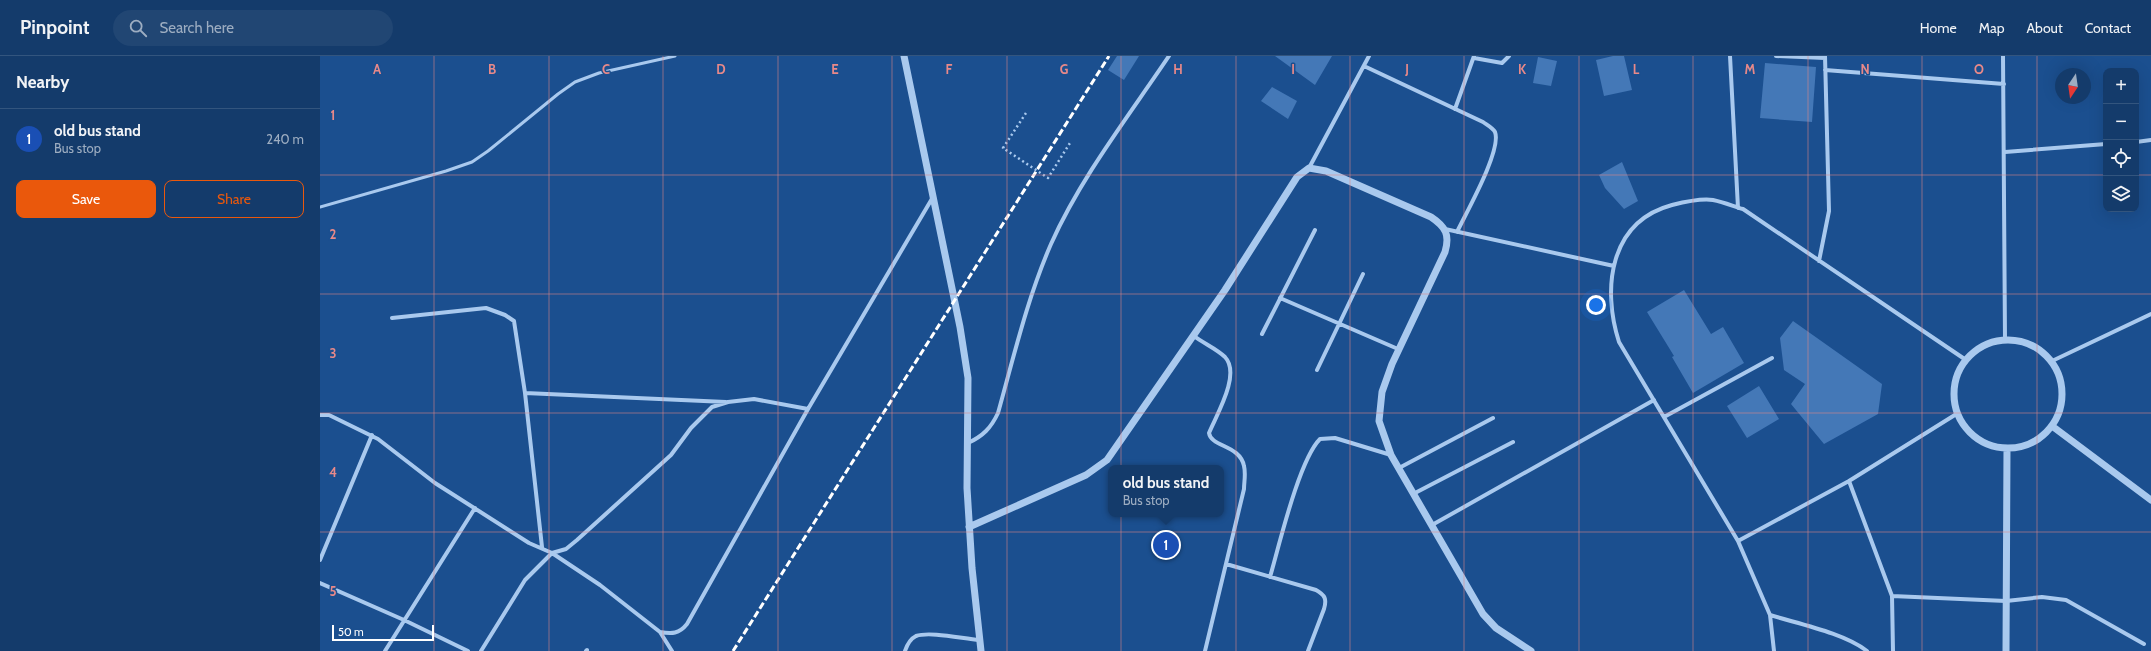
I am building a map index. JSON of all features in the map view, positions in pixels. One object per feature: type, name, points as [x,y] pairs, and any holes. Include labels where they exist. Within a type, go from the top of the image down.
[{"type":"street","points":[[904,56],[960,327],[967,371],[967,488],[980,651]]},
{"type":"street","points":[[967,443],[981,437],[992,425],[998,413],[1029,300],[1052,243],[1085,181],[1168,56]]},
{"type":"street","points":[[969,527],[1086,475],[1107,460],[1225,290],[1297,177],[1309,168],[1369,56]]},
{"type":"street","points":[[1455,109],[1474,57],[1502,63],[1509,56]]},
{"type":"street","points":[[1730,56],[1738,208]]},
{"type":"street","points":[[1776,56],[1825,57],[1829,211],[1819,261]]},
{"type":"street","points":[[2002,56],[2005,152],[2005,340]]},
{"type":"street","points":[[1364,66],[1483,122],[1494,131],[1496,138],[1493,157],[1457,232]]},
{"type":"street","points":[[1825,70],[2004,84]]},
{"type":"street","points":[[2139,142],[2151,140]]},
{"type":"street","points":[[2005,152],[2103,144]]},
{"type":"street","points":[[1309,168],[1326,171],[1426,214],[1441,224],[1445,229],[1448,240],[1445,252],[1398,349],[1379,407],[1379,421],[1391,455],[1415,493],[1483,614],[1496,628],[1531,651]]},
{"type":"street","points":[[660,632],[672,634],[681,631],[687,624],[808,409],[933,196]]},
{"type":"street","points":[[1774,651],[1770,615],[1738,541],[1619,342],[1612,322],[1610,280],[1618,250],[1627,234],[1640,221],[1657,209],[1685,201],[1712,200],[1738,208],[1966,360]]},
{"type":"street","points":[[1445,229],[1614,266]]},
{"type":"street","points":[[1262,334],[1315,230]]},
{"type":"street","points":[[1317,370],[1338,323],[1363,274]]},
{"type":"street","points":[[1280,298],[1398,349]]},
{"type":"street","points":[[392,318],[486,308],[506,315],[514,321],[525,393],[542,547]]},
{"type":"street","points":[[2052,361],[2151,314]]},
{"type":"street","points":[[1194,336],[1224,356],[1230,364],[1231,369],[1228,388],[1209,432],[1212,440],[1233,450],[1239,455],[1244,465],[1244,489],[1205,651]]},
{"type":"street","points":[[2005,340],[2023,342],[2039,349],[2052,361],[2060,376],[2063,394],[2060,411],[2052,426],[2040,438],[2024,446],[2006,448],[1988,445],[1973,435],[1961,421],[1955,404],[1954,385],[1960,368],[1966,360],[1987,344],[2005,340]]},
{"type":"street","points":[[1664,417],[1772,358]]},
{"type":"street","points":[[525,393],[728,402],[754,399],[808,409]]},
{"type":"street","points":[[1432,525],[1654,400]]},
{"type":"street","points":[[481,651],[525,580],[552,553],[566,549],[577,540],[671,455],[691,428],[712,407],[728,402]]},
{"type":"street","points":[[1738,541],[1849,481],[1958,413]]},
{"type":"street","points":[[320,415],[329,415],[372,435],[435,483],[529,543],[542,547],[552,553],[600,585],[660,632],[672,651]]},
{"type":"street","points":[[1399,468],[1493,418]]},
{"type":"street","points":[[2052,426],[2151,500]]},
{"type":"street","points":[[320,560],[372,435]]},
{"type":"street","points":[[1270,577],[1294,494],[1314,446],[1320,439],[1335,438],[1391,455]]},
{"type":"street","points":[[1415,493],[1513,442]]},
{"type":"street","points":[[2006,448],[2006,651]]},
{"type":"street","points":[[1849,481],[1892,596],[1893,651]]},
{"type":"street","points":[[385,651],[475,508]]},
{"type":"street","points":[[1226,564],[1316,590],[1325,598],[1324,609],[1308,651]]},
{"type":"street","points":[[320,584],[404,620],[468,651]]},
{"type":"street","points":[[1892,596],[2006,601],[2042,597],[2066,600],[2144,644]]},
{"type":"street","points":[[1770,615],[1842,638],[1860,645],[1867,651]]},
{"type":"street","points":[[905,651],[916,636],[926,635],[979,640]]},
{"type":"lane","points":[[656,56],[657,60]]},
{"type":"lane","points":[[320,207],[446,171],[472,162],[575,82],[599,73],[675,56]]},
{"type":"path","points":[[1026,112],[1003,148],[1048,178],[1070,144]]},
{"type":"building","points":[[1117,56],[1139,56],[1124,80],[1108,70]]},
{"type":"building","points":[[1275,56],[1332,56],[1315,85]]},
{"type":"building","points":[[1613,56],[1624,56],[1632,90],[1604,96],[1596,60]]},
{"type":"building","points":[[1538,57],[1557,61],[1551,86],[1533,83]]},
{"type":"building","points":[[1765,63],[1816,67],[1812,122],[1760,118]]},
{"type":"building","points":[[1272,87],[1297,101],[1288,119],[1261,101]]},
{"type":"building","points":[[1622,162],[1638,201],[1624,209],[1605,188],[1599,175]]},
{"type":"building","points":[[1684,290],[1711,334],[1723,327],[1744,363],[1693,393],[1672,357],[1674,356],[1647,312]]},
{"type":"building","points":[[1793,321],[1882,384],[1878,414],[1824,444],[1791,404],[1805,384],[1784,370],[1780,338]]},
{"type":"building","points":[[1759,386],[1779,419],[1747,438],[1727,406]]},
{"type":"railway","points":[[733,651],[1109,56]]},
{"type":"place","name":"old bus stand","points":[[1166,545]]}]
